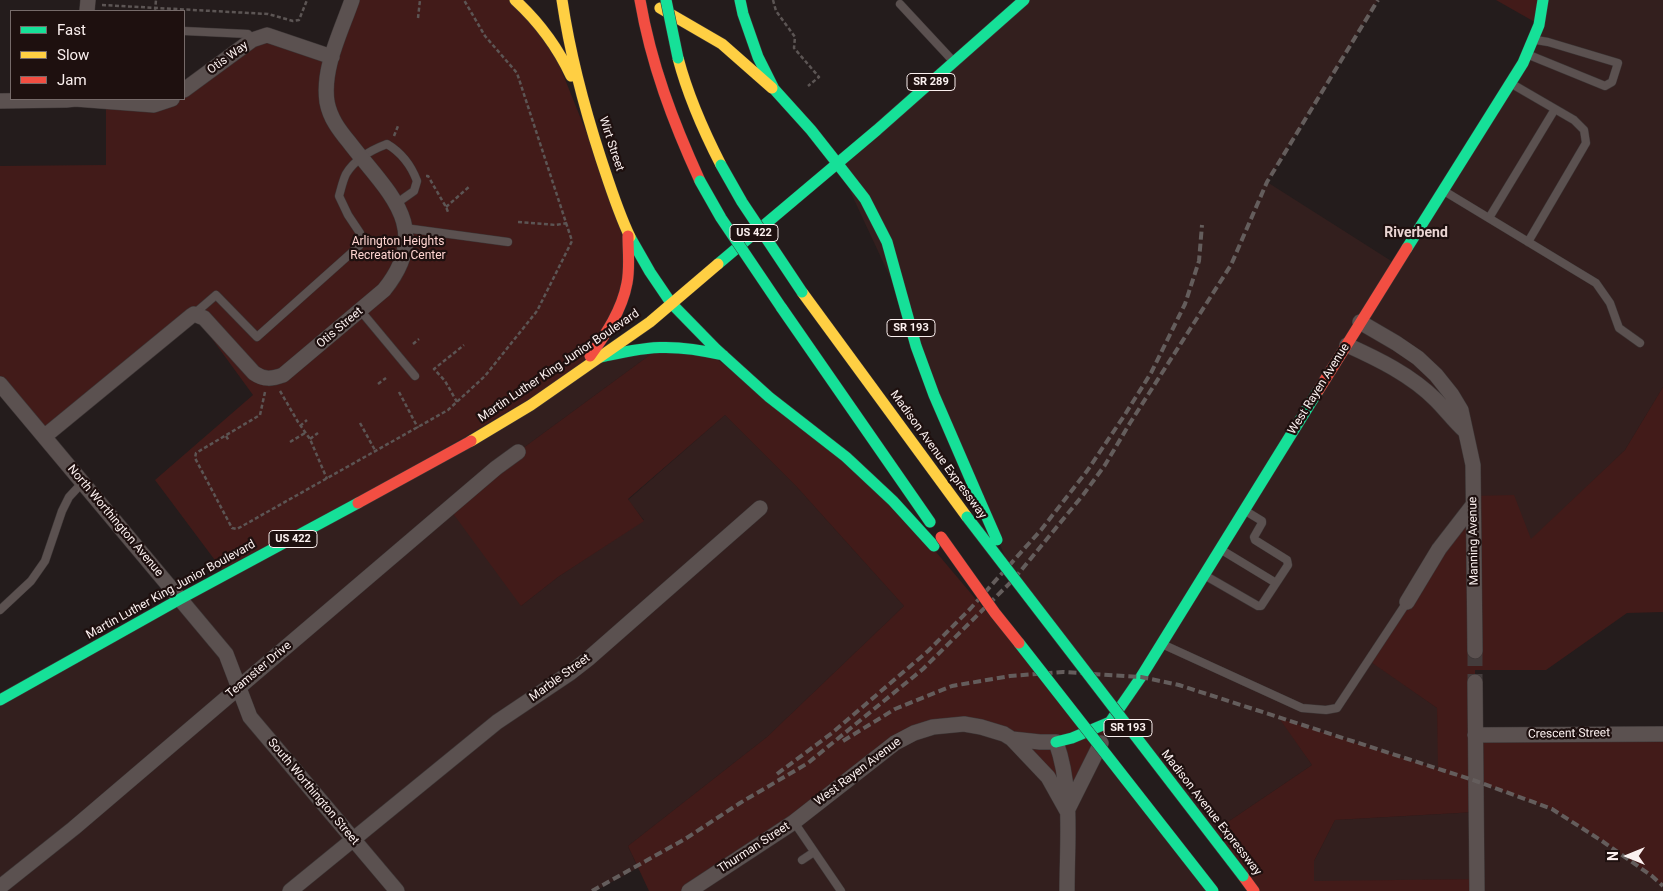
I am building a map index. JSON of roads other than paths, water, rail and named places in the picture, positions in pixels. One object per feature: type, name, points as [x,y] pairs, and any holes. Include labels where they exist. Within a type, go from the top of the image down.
[{"type":"main road","name":"Wirt Street","points":[[515,0],[535,18],[556,46],[582,100],[620,216],[654,281],[672,303],[723,355],[769,397],[846,457],[937,541]]},
{"type":"main road","name":"US 422","points":[[562,0],[582,100]]},
{"type":"main road","points":[[642,0],[651,48],[665,101],[700,181],[721,218],[780,308],[937,541]]},
{"type":"main road","points":[[642,0],[661,8],[722,44],[774,89],[811,130],[837,163]]},
{"type":"main road","name":"Madison Avenue Expressway","points":[[666,0],[678,58],[687,91],[700,126],[742,202],[802,292],[967,517],[1254,891]]},
{"type":"main road","points":[[740,0],[758,57],[774,89]]},
{"type":"main road","name":"Martin Luther King Junior Boulevard","points":[[0,700],[180,599],[474,440],[531,405],[650,322],[954,63],[1024,0]]},
{"type":"main road","name":"West Rayen Avenue","points":[[1110,722],[1204,575],[1527,55],[1540,25],[1543,0]]},
{"type":"main road","name":"SR 193","points":[[837,163],[866,199],[887,242],[916,346],[934,395],[1014,580]]},
{"type":"main road","name":"US 422","points":[[581,369],[605,335],[622,301],[627,282],[628,234]]},
{"type":"main road","points":[[597,358],[650,347],[669,346],[689,347],[723,355]]},
{"type":"main road","name":"SR 193","points":[[937,541],[1213,891]]},
{"type":"main road","points":[[1056,742],[1072,738],[1110,722]]},
{"type":"street","name":"Otis Street","points":[[194,314],[204,318],[260,377],[273,379],[283,375],[384,290],[395,276],[404,254],[404,220],[397,203],[386,186],[336,126],[327,104],[326,84],[332,57],[352,0]]},
{"type":"street","name":"Otis Way","points":[[185,89],[252,40],[267,35],[332,57]]},
{"type":"street","points":[[0,101],[38,100]]},
{"type":"street","points":[[89,100],[154,105],[168,100]]},
{"type":"street","points":[[45,436],[194,314]]},
{"type":"street","name":"Manning Avenue","points":[[1360,322],[1418,358],[1436,375],[1461,410],[1473,466],[1475,651]]},
{"type":"street","points":[[1346,345],[1374,357],[1422,387],[1465,431]]},
{"type":"street","name":"North Worthington Avenue","points":[[0,384],[226,654],[238,687]]},
{"type":"street","name":"Teamster Drive","points":[[0,887],[74,828],[496,468],[518,452]]},
{"type":"street","points":[[1407,602],[1439,549],[1473,505]]},
{"type":"street","name":"Marble Street","points":[[290,891],[498,722],[588,659],[760,508]]},
{"type":"street","points":[[1475,682],[1477,891]]},
{"type":"street","name":"South Worthington Street","points":[[238,687],[250,717],[397,891]]},
{"type":"street","points":[[1068,811],[1094,760],[1110,722]]},
{"type":"street","name":"West Rayen Avenue","points":[[794,822],[894,743],[914,733],[933,727],[964,724],[1004,734],[1012,739],[1048,777],[1068,811]]},
{"type":"street","name":"Crescent Street","points":[[1475,735],[1663,734]]},
{"type":"street","points":[[1012,739],[1056,742],[1065,771],[1068,811],[1067,891]]},
{"type":"street","name":"Thurman Street","points":[[688,891],[794,822]]},
{"type":"lane","points":[[900,4],[954,63]]},
{"type":"lane","points":[[185,31],[248,34],[252,40]]},
{"type":"lane","points":[[1527,55],[1605,86],[1612,82],[1618,63],[1548,42],[1534,40]]},
{"type":"lane","points":[[1510,82],[1574,120],[1584,130],[1586,143],[1528,242]]},
{"type":"lane","points":[[1489,218],[1554,109]]},
{"type":"lane","points":[[194,314],[216,295],[257,337],[359,246],[360,233],[348,215],[339,196],[346,174],[361,157],[370,150],[387,144],[397,150],[412,168],[417,181],[414,192],[397,203]]},
{"type":"lane","points":[[1442,190],[1596,282],[1610,303],[1619,328],[1640,343]]},
{"type":"lane","points":[[405,228],[508,242]]},
{"type":"lane","points":[[360,310],[414,376]]},
{"type":"lane","points":[[0,610],[31,581],[45,561],[62,511],[69,497],[82,483]]},
{"type":"lane","points":[[1204,575],[1261,606],[1288,565],[1287,560],[1254,540],[1262,521],[1244,510]]},
{"type":"lane","points":[[1220,549],[1276,584]]},
{"type":"lane","points":[[1161,643],[1302,708],[1326,710],[1337,708],[1407,602]]},
{"type":"lane","points":[[794,822],[841,891]]},
{"type":"lane","points":[[802,860],[814,852]]},
{"type":"tunnel","points":[[1475,651],[1475,682]]},
{"type":"railway","points":[[592,891],[685,839],[740,803],[808,763],[923,669],[1014,579],[1083,495],[1105,465],[1231,265],[1267,182],[1378,0]]},
{"type":"railway","points":[[777,774],[832,733],[928,651],[970,609],[1041,530],[1087,471],[1151,373],[1185,304],[1199,261],[1202,225]]},
{"type":"railway","points":[[843,741],[895,709],[952,686],[1010,676],[1063,672],[1141,677],[1179,685],[1476,781],[1552,809],[1602,841],[1652,876],[1663,886]]},
{"type":"district","name":"Riverbend","points":[[1416,233]]},
{"type":"park label","name":"Arlington Heights Recreation Center","points":[[398,249]]}]
